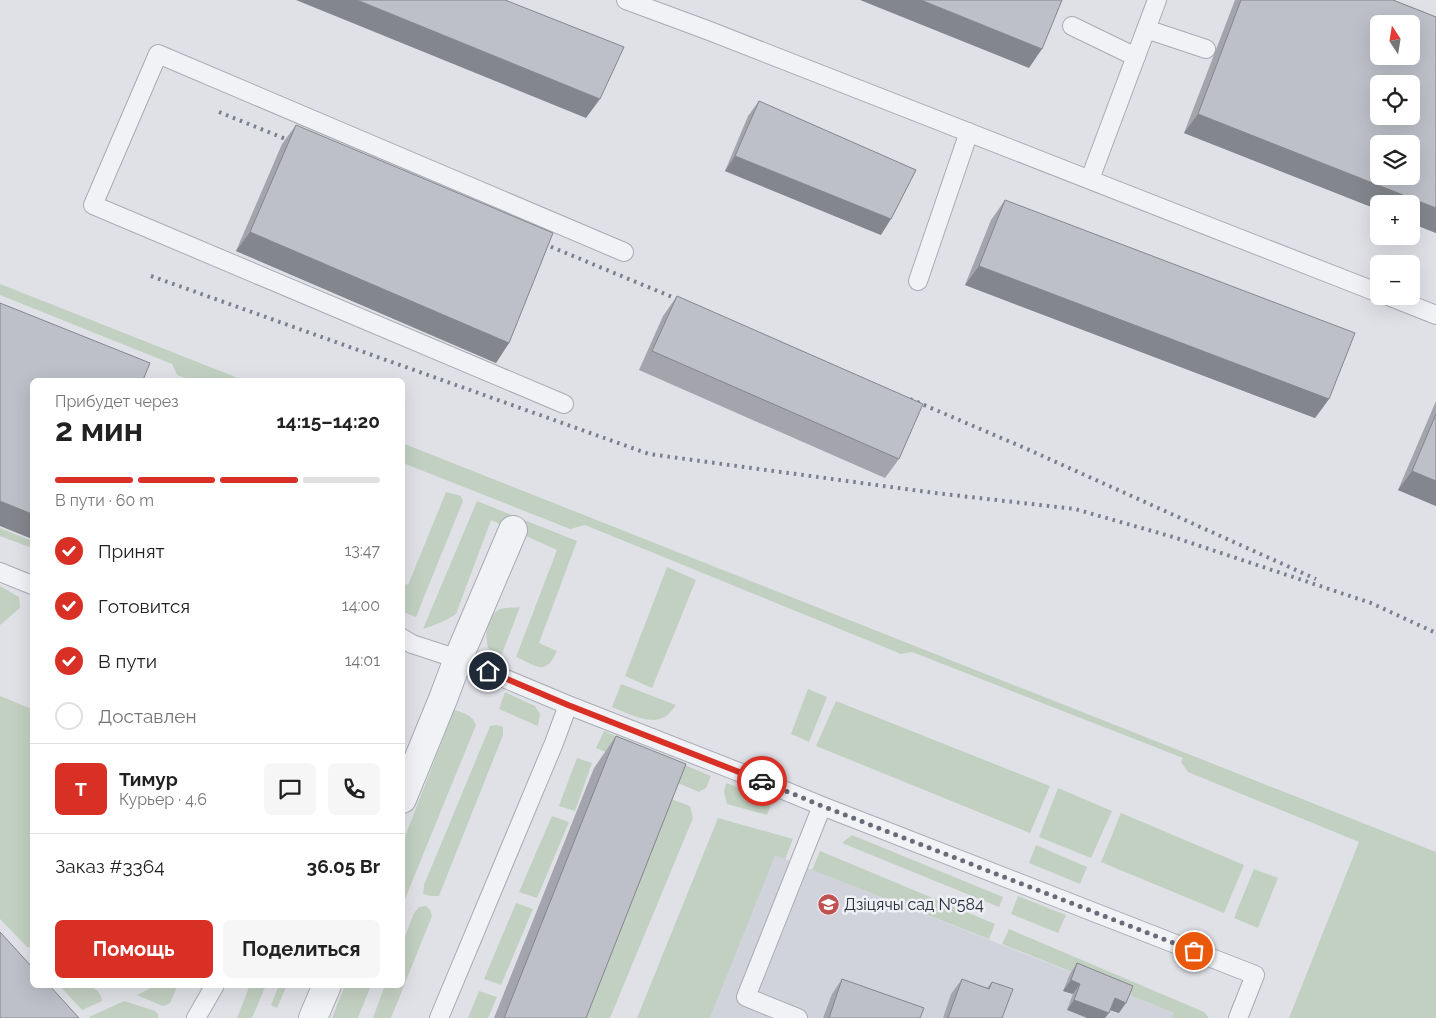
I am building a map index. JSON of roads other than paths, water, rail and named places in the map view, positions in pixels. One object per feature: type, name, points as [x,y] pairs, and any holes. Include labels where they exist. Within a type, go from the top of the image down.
[{"type":"street","points":[[405,792],[458,659],[513,530]]},
{"type":"street","points":[[314,1018],[326,988]]},
{"type":"lane","points":[[626,0],[716,33],[1370,289]]},
{"type":"lane","points":[[1090,179],[1157,0]]},
{"type":"lane","points":[[1072,26],[1136,57]]},
{"type":"lane","points":[[1146,29],[1206,49]]},
{"type":"lane","points":[[564,404],[93,206],[158,54],[624,252]]},
{"type":"lane","points":[[918,281],[969,132]]},
{"type":"lane","points":[[1411,305],[1436,315]]},
{"type":"lane","points":[[0,572],[30,584]]},
{"type":"lane","points":[[405,640],[412,644],[458,659],[822,806],[1255,975],[1238,1018]]},
{"type":"lane","points":[[439,1018],[554,743],[568,705]]},
{"type":"lane","points":[[798,1018],[746,997],[822,806]]},
{"type":"lane","points":[[196,1018],[213,988]]},
{"type":"railway","points":[[219,112],[298,144]]},
{"type":"railway","points":[[537,241],[689,304]]},
{"type":"railway","points":[[151,276],[649,454],[935,493],[1075,509],[1173,537],[1371,603],[1436,633]]},
{"type":"railway","points":[[910,399],[1027,449],[1316,579]]},
{"type":"place","name":"Дзіцячы сад №584","points":[[828,904]]}]
